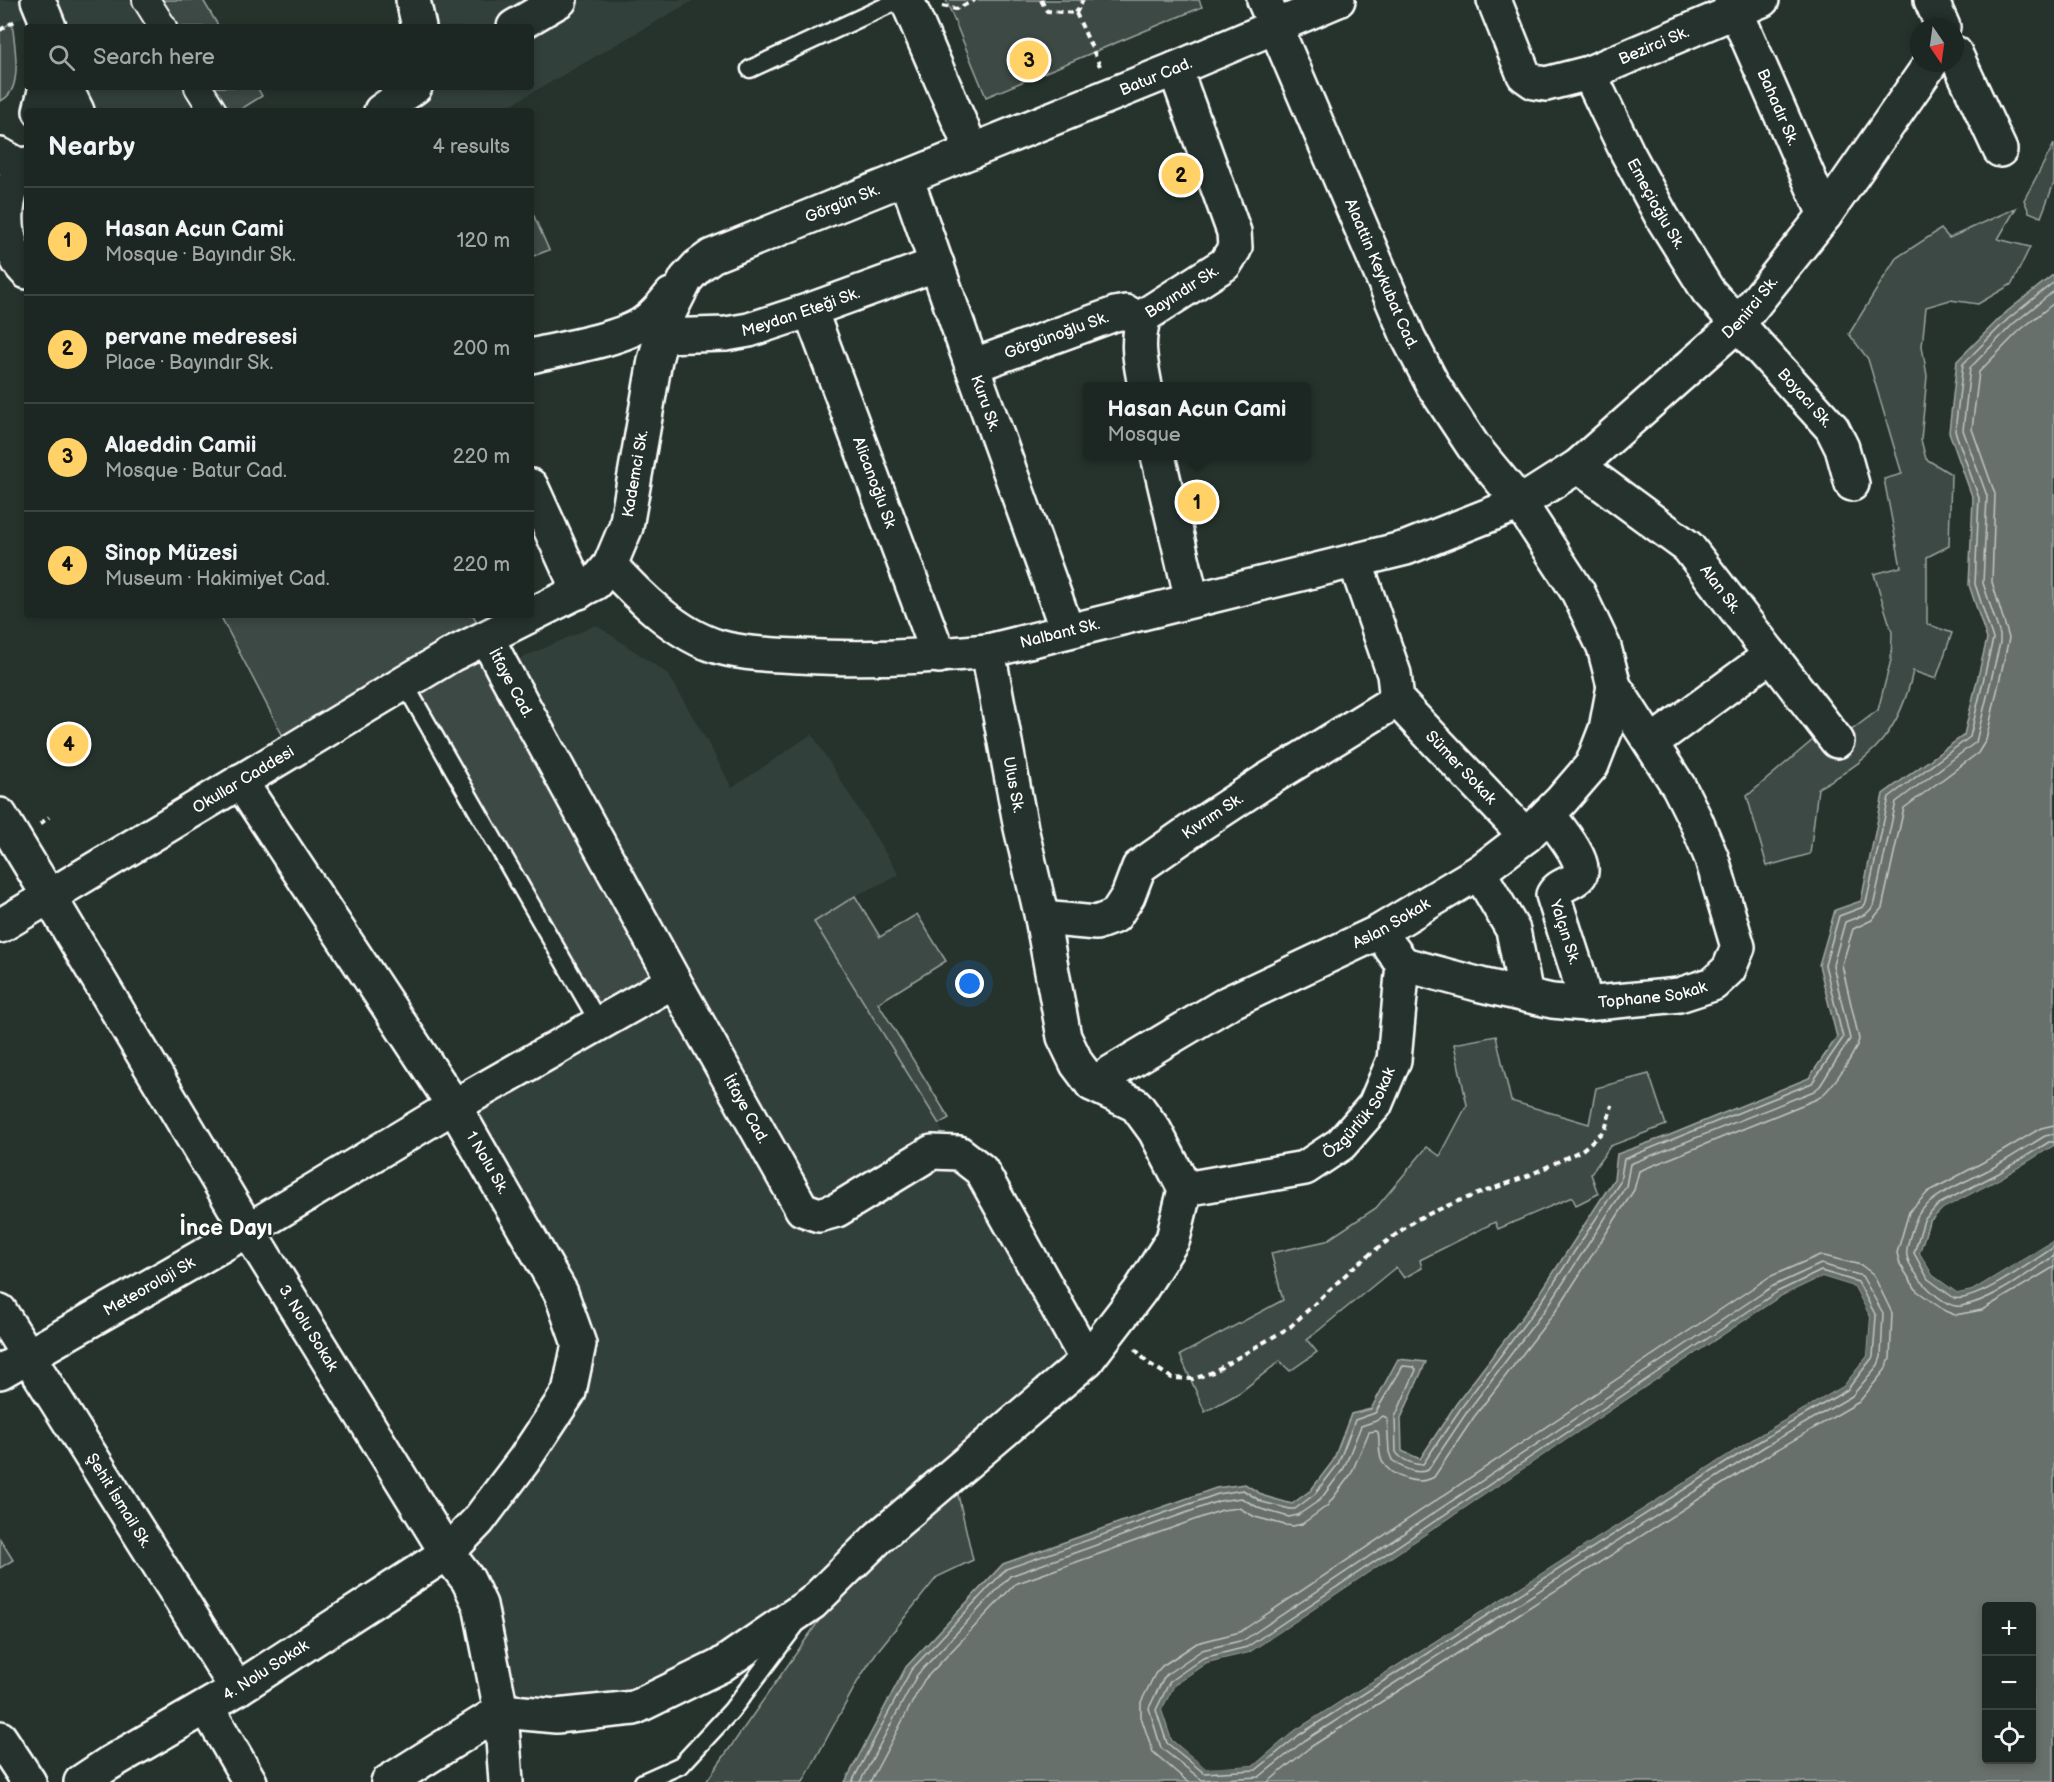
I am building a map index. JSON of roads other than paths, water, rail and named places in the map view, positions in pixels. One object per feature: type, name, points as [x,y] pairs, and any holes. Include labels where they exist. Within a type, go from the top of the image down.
[{"type":"main road","points":[[38,0],[48,24]]},
{"type":"main road","points":[[413,0],[418,24]]},
{"type":"main road","points":[[519,24],[560,0]]},
{"type":"main road","name":"Batur Cad.","points":[[972,151],[1175,69],[1270,13],[1338,0]]},
{"type":"main road","name":"Bezirci Sk.","points":[[1494,0],[1524,75],[1534,82],[1546,84],[1590,73],[1743,4]]},
{"type":"main road","points":[[1931,0],[1939,18]]},
{"type":"main road","points":[[922,2],[972,151]]},
{"type":"main road","name":"Bahadır Sk.","points":[[1743,4],[1824,215]]},
{"type":"main road","name":"Alaattin Keykubat Cad.","points":[[1270,13],[1408,337],[1434,387],[1473,446],[1520,503],[1578,592],[1604,647],[1614,686]]},
{"type":"main road","name":"Bayındır Sk.","points":[[1144,382],[1138,352],[1139,332],[1144,315],[1225,264],[1235,248],[1234,232],[1175,69]]},
{"type":"main road","name":"Denirci Sk.","points":[[1520,503],[1578,466],[1739,323],[1824,215],[1925,72]]},
{"type":"main road","points":[[1964,72],[2000,150]]},
{"type":"main road","name":"Emeçioğlu Sk.","points":[[1590,73],[1627,152],[1662,217],[1708,291],[1739,323]]},
{"type":"main road","points":[[41,108],[45,90]]},
{"type":"main road","points":[[66,90],[76,108]]},
{"type":"main road","points":[[385,108],[411,90]]},
{"type":"main road","name":"Görgün Sk.","points":[[712,256],[972,151]]},
{"type":"main road","points":[[17,165],[0,207],[1,232],[10,255],[24,269]]},
{"type":"main road","name":"Kuru Sk.","points":[[906,177],[1067,630]]},
{"type":"main road","name":"Kademci Sk.","points":[[534,607],[579,592],[595,583],[610,565],[626,527],[660,336],[667,316],[686,279],[712,256]]},
{"type":"main road","name":"Meydan Eteği Sk.","points":[[660,336],[726,334],[749,330],[937,264]]},
{"type":"main road","points":[[534,355],[626,332],[644,323],[661,308],[686,279]]},
{"type":"main road","name":"Alicanoğlu Sk","points":[[810,310],[939,656]]},
{"type":"main road","name":"Görgünoğlu Sk.","points":[[972,366],[1115,314],[1126,312],[1142,321]]},
{"type":"main road","name":"Boyacı Sk.","points":[[1739,323],[1832,428],[1842,448],[1852,484]]},
{"type":"main road","points":[[1159,460],[1192,600]]},
{"type":"main road","name":"Alan Sk.","points":[[1578,466],[1688,547],[1837,741]]},
{"type":"main road","points":[[534,493],[579,592]]},
{"type":"main road","name":"Nalbant Sk.","points":[[610,565],[636,594],[680,629],[718,647],[771,655],[836,658],[939,656],[988,651],[1406,548],[1520,503]]},
{"type":"main road","points":[[1355,561],[1394,674],[1397,700]]},
{"type":"main road","name":"Kademci Sk.","points":[[480,626],[503,618]]},
{"type":"main road","name":"Okullar Caddesi","points":[[0,926],[452,655],[480,626]]},
{"type":"main road","name":"İtfaye Cad.","points":[[480,626],[674,981],[802,1209],[819,1215],[837,1210],[932,1152],[958,1153],[981,1170],[1087,1360]]},
{"type":"main road","name":"Ulus Sk.","points":[[988,651],[1021,828],[1042,918]]},
{"type":"main road","points":[[1651,743],[1771,655]]},
{"type":"main road","name":"Tophane Sokak","points":[[1403,964],[1552,1001],[1585,1004],[1679,994],[1713,984],[1729,969],[1738,947],[1712,859],[1679,788],[1614,686]]},
{"type":"main road","name":"Aslan Sokak","points":[[1092,1084],[1228,1003],[1379,932],[1479,872],[1537,825],[1592,765],[1606,729],[1614,686]]},
{"type":"main road","name":"Sümer Sokak","points":[[1397,700],[1537,825]]},
{"type":"main road","name":"Kıvrım Sk.","points":[[1042,918],[1096,923],[1115,916],[1128,896],[1139,867],[1199,825],[1397,700]]},
{"type":"main road","name":"1 Nolu Sk.","points":[[240,781],[454,1106],[561,1293],[579,1344],[569,1392],[524,1460],[478,1521],[447,1553]]},
{"type":"main road","name":"3. Nolu Sokak","points":[[0,815],[248,1230],[447,1553],[468,1581],[480,1605],[501,1711],[506,1782]]},
{"type":"main road","name":"Yalçın Sk.","points":[[1537,825],[1580,859],[1582,869],[1579,876],[1557,888],[1552,895],[1578,973],[1585,1004]]},
{"type":"main road","points":[[1479,872],[1514,930],[1526,995]]},
{"type":"main road","points":[[388,1782],[501,1711],[556,1716],[634,1708],[720,1666],[812,1603],[879,1537],[1087,1360],[1140,1291],[1173,1239],[1185,1189],[1155,1131],[1136,1105],[1092,1084],[1077,1064],[1064,1037],[1042,918]]},
{"type":"main road","points":[[1379,932],[1403,964]]},
{"type":"main road","name":"Özgürlük Sokak","points":[[1185,1189],[1305,1168],[1341,1144],[1375,1105],[1394,1060],[1403,964]]},
{"type":"main road","name":"Meteoroloji Sk","points":[[0,1372],[248,1230],[454,1106],[674,981]]},
{"type":"main road","name":"Şehit İsmail Sk.","points":[[0,1311],[237,1689]]},
{"type":"main road","name":"4. Nolu Sokak","points":[[81,1782],[108,1764],[207,1708],[447,1553]]},
{"type":"main road","points":[[207,1708],[250,1782]]},
{"type":"main road","points":[[0,1738],[29,1782]]},
{"type":"street","points":[[146,0],[160,24]]},
{"type":"street","points":[[200,90],[211,108]]},
{"type":"lane","points":[[750,69],[899,0]]},
{"type":"lane","points":[[404,683],[598,1023]]},
{"type":"lane","points":[[643,1782],[681,1765],[731,1711],[812,1603]]},
{"type":"water","points":[[2054,274],[2054,1146],[2002,1178],[1943,1209],[1929,1222],[1920,1253],[1933,1275],[1958,1293],[1972,1290],[2054,1240],[2054,1782],[845,1782],[906,1667],[1003,1564],[1216,1488],[1245,1484],[1264,1496],[1292,1504],[1311,1490],[1333,1461],[1351,1414],[1371,1409],[1398,1359],[1426,1362],[1401,1418],[1402,1451],[1420,1459],[1456,1404],[1539,1295],[1614,1179],[1617,1154],[1670,1135],[1809,1078],[1837,1037],[1819,965],[1835,910],[1861,901],[1883,794],[1964,735],[1987,639],[1969,585],[1973,499],[1949,432],[1957,361],[2004,314]],"holes":[[[1822,1277],[1854,1287],[1870,1317],[1867,1356],[1843,1386],[1757,1436],[1295,1730],[1254,1765],[1206,1767],[1172,1740],[1162,1710],[1175,1685],[1207,1663],[1249,1653],[1780,1297]]]},
{"type":"place","name":"Alaeddin Camii","points":[[1029,60]]},
{"type":"place","name":"pervane medresesi","points":[[1181,175]]},
{"type":"place","name":"Hasan Acun Cami","points":[[1197,502]]},
{"type":"place","name":"Sinop Müzesi","points":[[69,744]]},
{"type":"district","name":"İnce Dayı","points":[[226,1228]]}]
